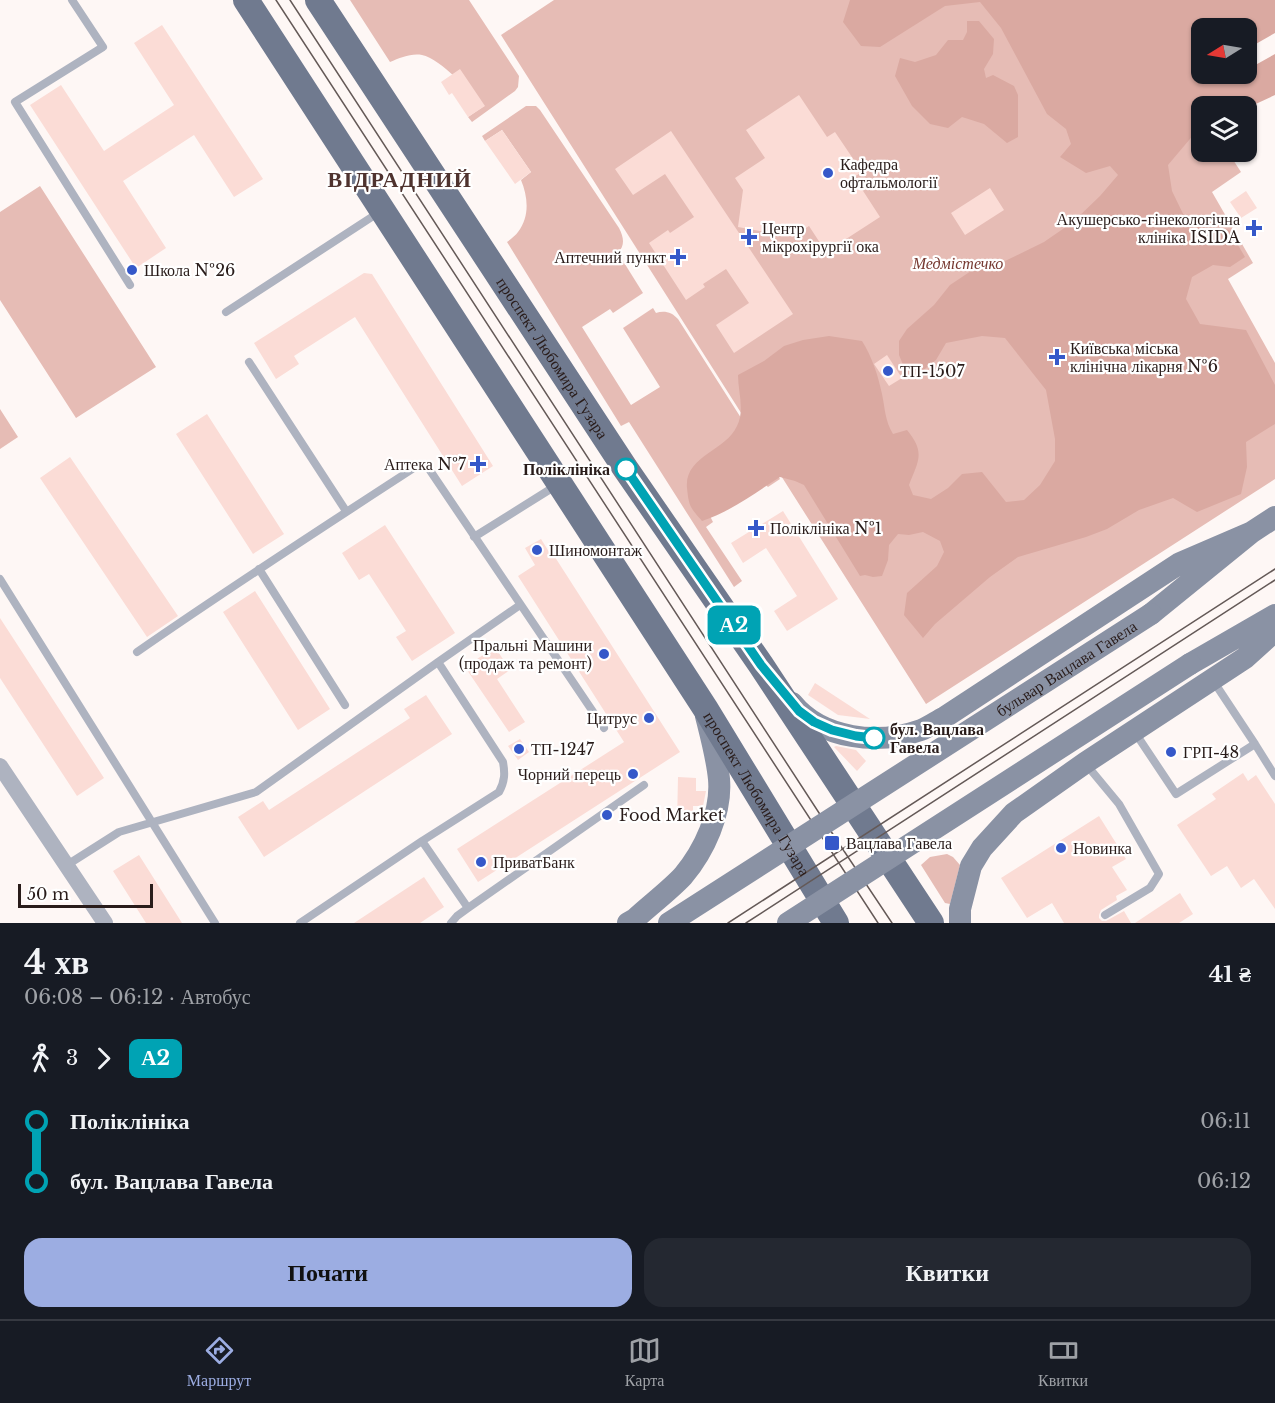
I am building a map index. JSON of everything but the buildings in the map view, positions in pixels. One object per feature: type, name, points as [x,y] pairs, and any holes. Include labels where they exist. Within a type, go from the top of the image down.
[{"type":"main road","name":"проспект Любомира Гузара","points":[[246,0],[705,708],[836,923]]},
{"type":"main road","name":"проспект Любомира Гузара","points":[[318,0],[625,468],[761,665],[931,923]]},
{"type":"main road","name":"бульвар Вацлава Гавела","points":[[669,923],[1151,614],[1252,532],[1275,517]]},
{"type":"main road","points":[[761,665],[799,711],[814,722],[832,730],[856,736],[877,739],[903,735],[922,729],[945,717],[1180,563],[1252,532]]},
{"type":"main road","points":[[788,923],[1190,664],[1275,615]]},
{"type":"main road","points":[[960,923],[960,909],[968,873],[982,848],[1014,813],[1134,730],[1245,658],[1275,631]]},
{"type":"main road","points":[[628,923],[682,877],[702,849],[716,812],[719,781],[705,708]]},
{"type":"street","points":[[0,768],[105,923]]},
{"type":"lane","points":[[72,0],[103,46],[15,102],[130,285]]},
{"type":"lane","points":[[226,312],[382,210]]},
{"type":"lane","points":[[249,362],[346,512]]},
{"type":"lane","points":[[137,652],[259,569],[417,466],[422,465],[429,469],[604,728]]},
{"type":"lane","points":[[474,537],[560,483]]},
{"type":"lane","points":[[259,569],[345,705]]},
{"type":"lane","points":[[0,579],[215,923]]},
{"type":"lane","points":[[67,865],[118,832],[256,792],[520,605]]},
{"type":"lane","points":[[300,923],[499,792],[504,783],[503,762],[438,662]]},
{"type":"lane","points":[[1212,679],[1275,776]]},
{"type":"lane","points":[[1134,730],[1176,794],[1255,744]]},
{"type":"lane","points":[[1085,763],[1119,804],[1158,874],[1150,888],[1105,915]]},
{"type":"lane","points":[[451,923],[468,908],[644,785]]},
{"type":"lane","points":[[422,841],[468,908]]},
{"type":"green space","points":[[350,0],[469,0],[519,76],[518,87],[472,122],[468,117],[484,106],[463,85],[438,63],[422,55],[410,55],[390,62]]},
{"type":"green space","name":"Медмістечко","points":[[554,0],[1129,0],[1191,96],[1191,162],[1234,162],[1241,172],[1212,192],[1253,263],[1228,279],[1275,363],[1275,479],[926,704],[501,35]]},
{"type":"green space","points":[[526,106],[536,106],[540,110],[619,228],[623,241],[618,253],[643,293],[613,313],[610,309],[582,327],[631,405],[660,387],[623,328],[653,308],[656,313],[671,313],[678,319],[780,479],[768,487],[760,479],[710,516],[713,522],[706,527],[742,581],[734,587],[629,422],[621,426],[507,242],[517,233],[525,220],[526,200],[521,180],[531,172],[502,130],[485,141],[482,136]]},
{"type":"green space","points":[[40,186],[156,367],[76,418],[0,300],[0,212]]},
{"type":"green space","points":[[0,409],[18,437],[0,449]]},
{"type":"green space","points":[[947,854],[960,865],[950,904],[945,903],[921,865],[930,857]]},
{"type":"shaded area","points":[[850,0],[1275,0],[1275,33],[1257,43],[1257,18],[1191,18],[1191,84],[1257,84],[1257,64],[1275,54],[1275,95],[1257,103],[1257,96],[1191,96],[1191,138],[1168,165],[1172,191],[1187,222],[1229,230],[1245,257],[1230,267],[1213,265],[1192,277],[1186,299],[1200,324],[1246,330],[1275,385],[1275,424],[1246,442],[1247,467],[1241,494],[1197,512],[1173,498],[1139,510],[1107,529],[1086,537],[1018,557],[990,577],[935,624],[923,638],[904,615],[907,593],[937,566],[944,552],[940,541],[923,532],[909,535],[898,534],[889,545],[888,560],[882,576],[860,576],[804,485],[780,477],[752,496],[702,521],[689,503],[688,477],[692,468],[732,435],[737,426],[741,407],[738,375],[764,361],[784,346],[829,336],[862,341],[866,347],[877,373],[890,429],[893,434],[907,430],[917,445],[918,457],[909,485],[913,495],[931,499],[948,488],[962,474],[982,472],[1006,502],[1024,500],[1040,485],[1055,461],[1055,439],[1046,390],[1005,338],[982,336],[946,343],[936,360],[921,372],[904,367],[899,355],[899,341],[907,329],[934,305],[950,285],[974,269],[1005,261],[1044,242],[1073,222],[1118,175],[1110,166],[1086,173],[1060,157],[1071,144],[1066,129],[1047,114],[1001,28],[980,2],[945,6],[880,47],[861,46],[843,22]]},
{"type":"shaded area","points":[[967,21],[979,21],[994,39],[993,54],[984,69],[986,78],[993,75],[1014,86],[1018,95],[1018,137],[1007,143],[984,124],[962,117],[948,128],[930,124],[912,106],[895,76],[900,58],[915,62],[936,55],[948,40],[963,40],[967,32]]},
{"type":"tram line","points":[[276,0],[878,923]]},
{"type":"tram line","points":[[290,0],[892,923]]},
{"type":"tram line","points":[[728,923],[1275,569]]},
{"type":"tram line","points":[[746,923],[1275,580]]},
{"type":"bus line","name":"А2","points":[[626,469],[761,665],[799,711],[814,722],[832,730],[874,738]]},
{"type":"place","name":"Кафедра офтальмології","points":[[828,173]]},
{"type":"place","name":"Акушерсько-гінекологічна клініка ISIDA","points":[[1254,228]]},
{"type":"place","name":"Центр мікрохірургії ока","points":[[749,237]]},
{"type":"place","name":"Аптечний пункт","points":[[678,257]]},
{"type":"place","name":"Школа №26","points":[[132,270]]},
{"type":"place","name":"Київська міська клінічна лікарня №6","points":[[1057,357]]},
{"type":"place","name":"ТП-1507","points":[[888,371]]},
{"type":"place","name":"Аптека №7","points":[[478,464]]},
{"type":"place","name":"Поліклініка","points":[[626,469]]},
{"type":"place","name":"Поліклініка №1","points":[[756,528]]},
{"type":"place","name":"Шиномонтаж","points":[[537,550]]},
{"type":"place","name":"Пральні Машини (продаж та ремонт)","points":[[604,654]]},
{"type":"place","name":"Цитрус","points":[[649,718]]},
{"type":"place","name":"бул. Вацлава Гавела","points":[[874,738]]},
{"type":"place","name":"ТП-1247","points":[[519,749]]},
{"type":"place","name":"ГРП-48","points":[[1171,752]]},
{"type":"place","name":"Чорний перець","points":[[633,774]]},
{"type":"place","name":"Food Market","points":[[607,815]]},
{"type":"place","name":"Вацлава Гавела","points":[[832,843]]},
{"type":"place","name":"Новинка","points":[[1061,848]]},
{"type":"place","name":"ПриватБанк","points":[[481,862]]},
{"type":"district","name":"ВІДРАДНИЙ","points":[[400,179]]}]
